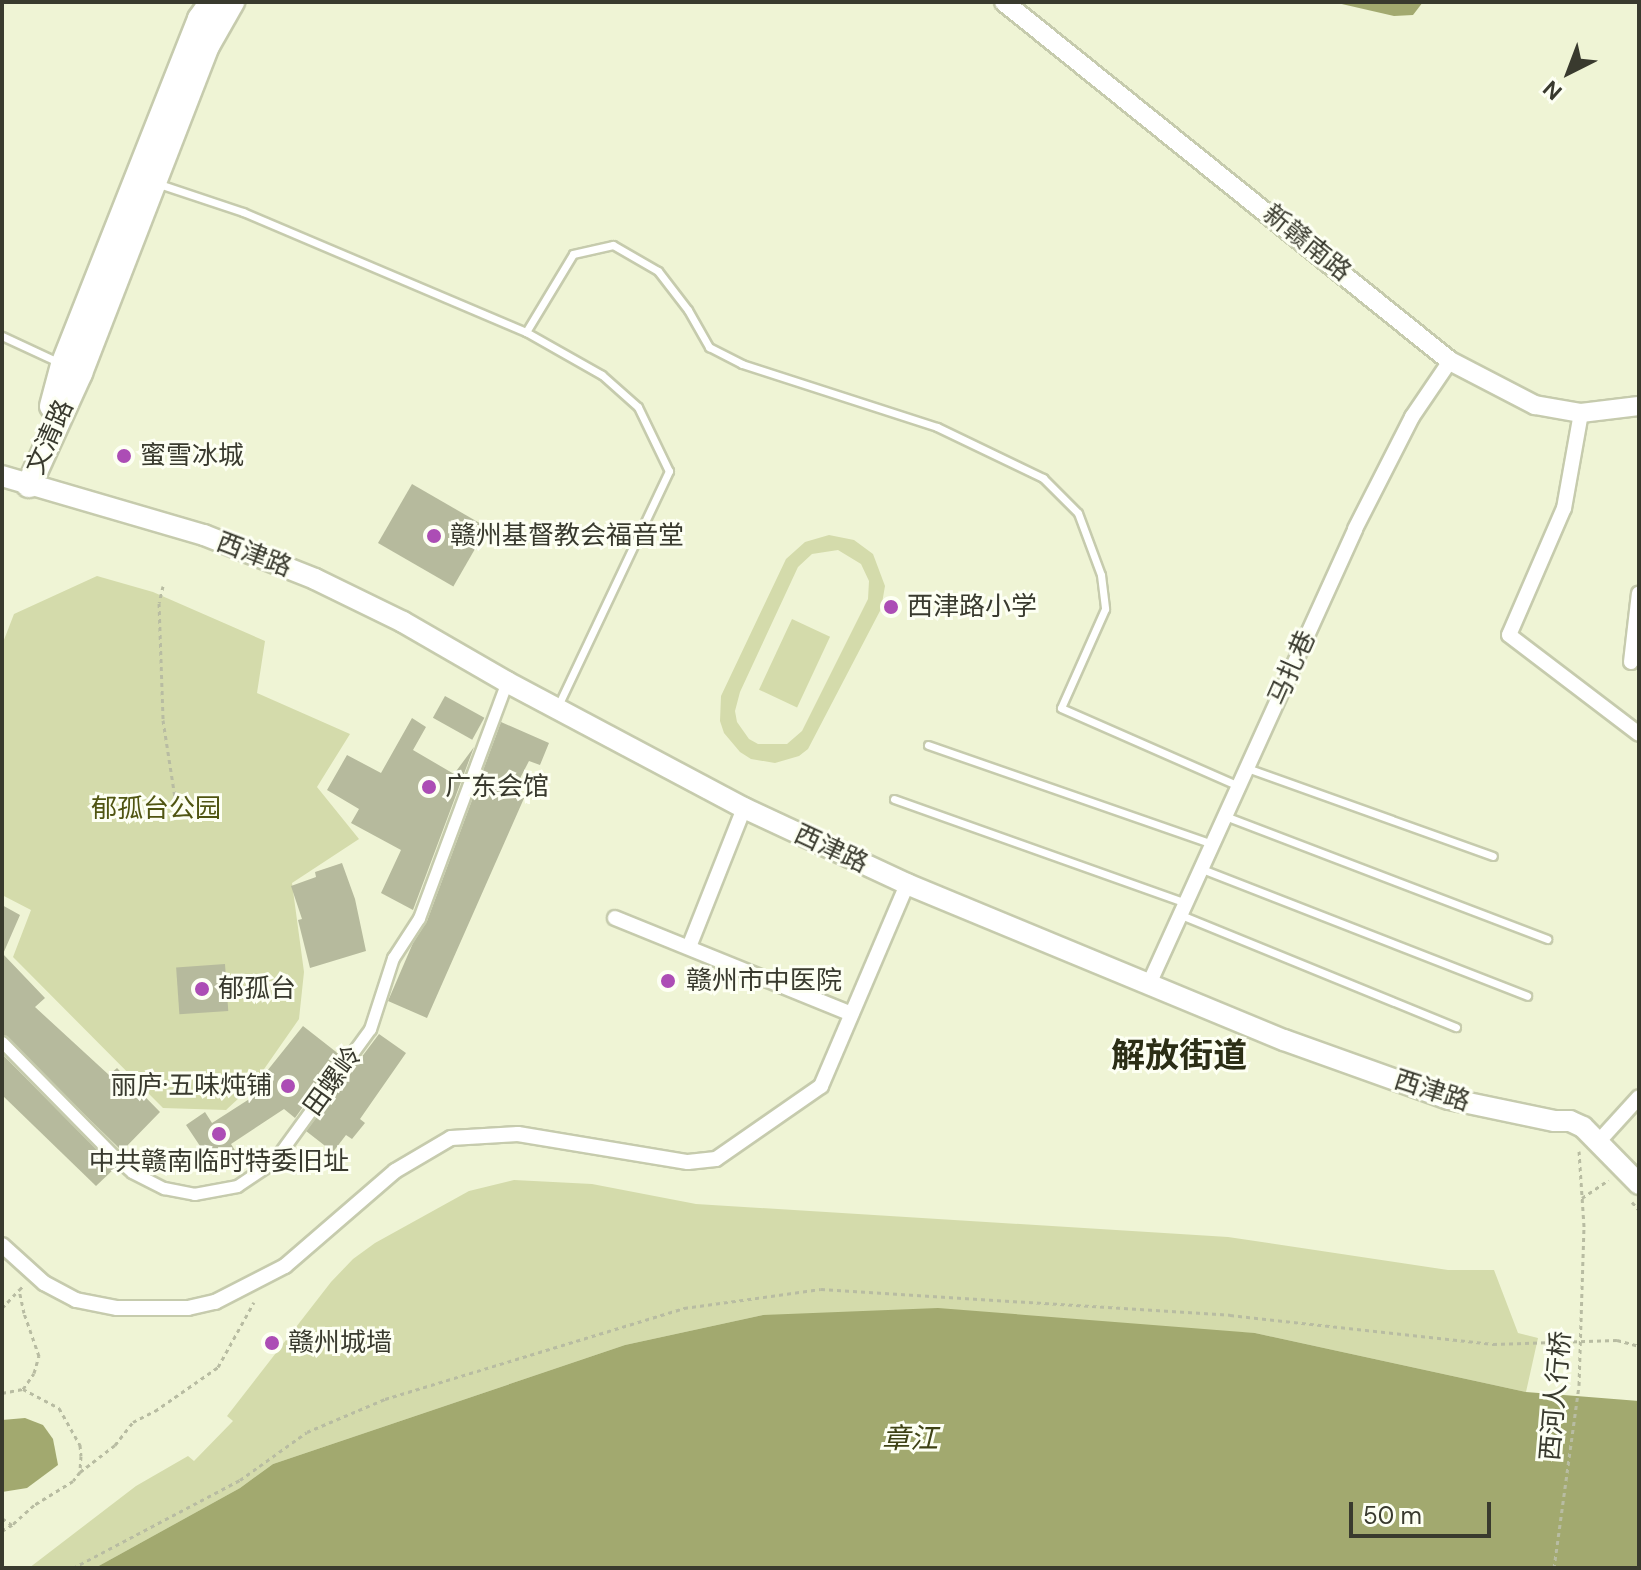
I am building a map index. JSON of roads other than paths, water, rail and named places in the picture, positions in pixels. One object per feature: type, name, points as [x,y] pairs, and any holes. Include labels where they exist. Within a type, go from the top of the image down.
[{"type":"main road","name":"文清路","points":[[29,485],[80,373],[200,19],[212,2]]},
{"type":"main road","name":"文清路","points":[[29,485],[63,365],[207,46],[232,2]]},
{"type":"main road","name":"西津路","points":[[2,476],[204,535],[315,579],[403,622],[507,682],[744,808],[907,884],[1284,1040],[1449,1099],[1554,1121],[1570,1121],[1583,1127],[1589,1142],[1639,1184]]},
{"type":"street","name":"新赣南路","points":[[1004,2],[1450,361],[1535,405],[1581,413],[1639,406]]},
{"type":"street","name":"马扎巷","points":[[1149,984],[1355,529],[1412,417],[1450,361]]},
{"type":"street","points":[[1581,413],[1564,508],[1509,635],[1639,734]]},
{"type":"street","points":[[1631,662],[1639,593]]},
{"type":"street","name":"田螺岭","points":[[2,1042],[113,1155],[132,1172],[164,1188],[194,1194],[237,1186],[274,1161],[370,1029],[393,958],[419,918],[507,682]]},
{"type":"street","points":[[689,947],[744,808]]},
{"type":"street","points":[[2,1245],[33,1274],[76,1300],[117,1308],[165,1310],[215,1302],[263,1280],[285,1266],[395,1171],[451,1138],[518,1134],[688,1162],[716,1159],[821,1086],[907,884]]},
{"type":"street","points":[[615,918],[851,1014]]},
{"type":"street","points":[[1589,1142],[1639,1097]]},
{"type":"lane","points":[[146,179],[243,212],[526,332],[602,375],[638,407],[669,471],[557,707]]},
{"type":"lane","points":[[526,332],[573,254],[613,245],[658,271],[688,310],[709,347],[742,364],[937,427],[1043,478],[1078,513],[1101,575],[1105,609],[1061,708],[1239,786]]},
{"type":"lane","points":[[2,336],[63,365]]},
{"type":"lane","points":[[928,745],[1213,844]]},
{"type":"lane","points":[[1247,768],[1493,856]]},
{"type":"lane","points":[[894,799],[1184,909],[1456,1027]]},
{"type":"lane","points":[[1225,816],[1547,939]]},
{"type":"lane","points":[[1202,869],[1527,996]]},
{"type":"water","points":[[1333,2],[1423,2],[1413,15],[1394,16]]},
{"type":"water","name":"章江","points":[[938,1308],[1255,1333],[1526,1392],[1639,1401],[1639,1568],[95,1568],[240,1488],[273,1464],[625,1345],[763,1315]]},
{"type":"water","points":[[25,1418],[43,1425],[53,1439],[58,1465],[27,1488],[2,1492],[2,1420]]},
{"type":"place","name":"蜜雪冰城","points":[[124,456]]},
{"type":"place","name":"赣州基督教会福音堂","points":[[434,536]]},
{"type":"place","name":"西津路小学","points":[[891,607]]},
{"type":"place","name":"广东会馆","points":[[429,787]]},
{"type":"place","name":"赣州市中医院","points":[[668,981]]},
{"type":"place","name":"郁孤台","points":[[202,989]]},
{"type":"place","name":"丽庐·五味炖铺","points":[[288,1086]]},
{"type":"place","name":"中共赣南临时特委旧址","points":[[219,1134]]},
{"type":"place","name":"赣州城墙","points":[[272,1343]]},
{"type":"district","name":"解放街道","points":[[1179,1056]]},
{"type":"park label","name":"郁孤台公园","points":[[156,809]]}]
